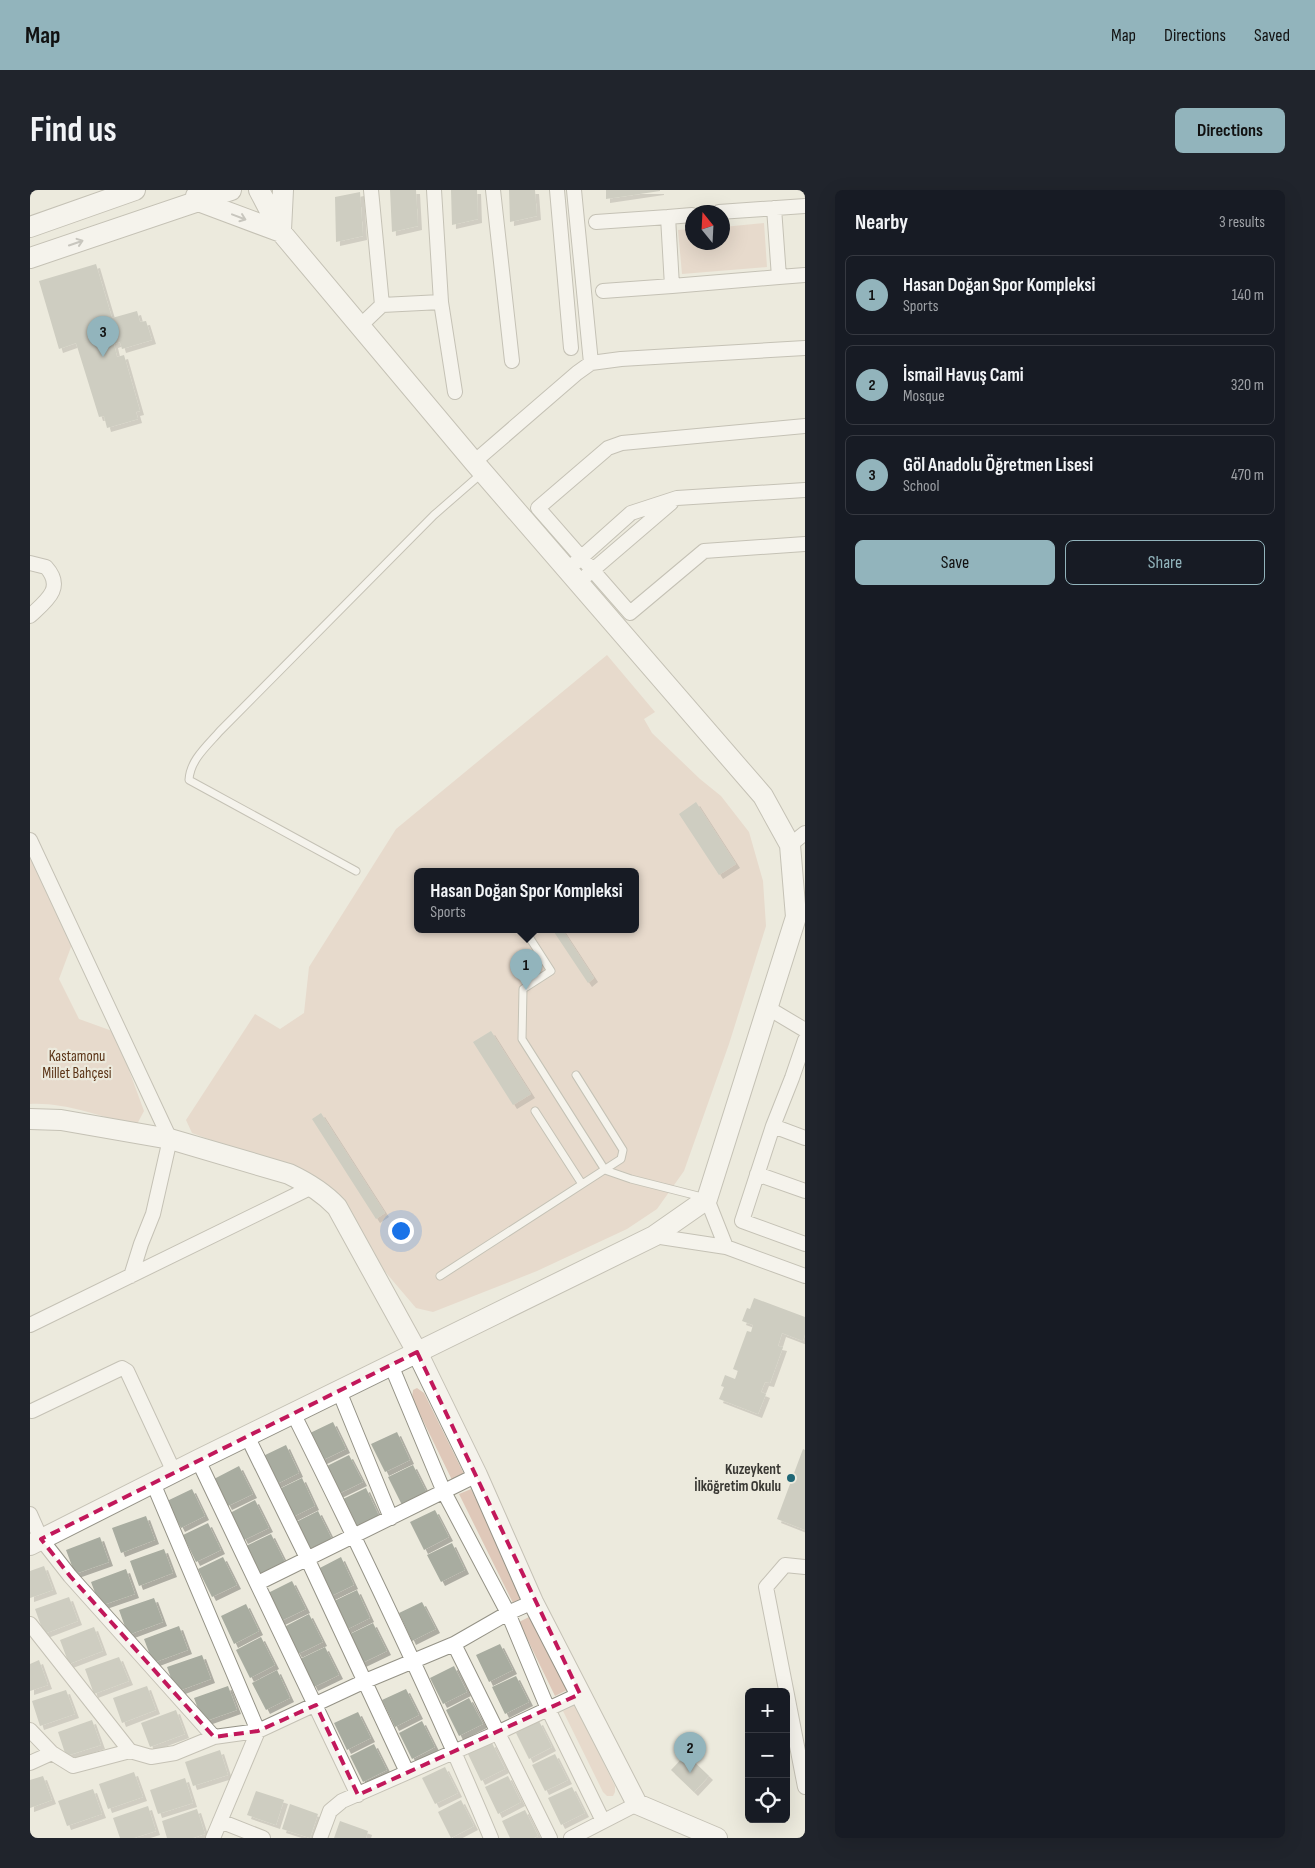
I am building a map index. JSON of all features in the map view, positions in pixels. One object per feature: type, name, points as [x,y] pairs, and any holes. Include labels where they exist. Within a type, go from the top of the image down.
[{"type":"street","points":[[30,227],[135,190]]},
{"type":"street","points":[[30,258],[196,195],[231,190]]},
{"type":"street","points":[[259,190],[280,232],[479,467],[580,570],[630,612],[704,551],[805,544]]},
{"type":"street","points":[[280,232],[283,190]]},
{"type":"street","points":[[371,190],[382,305]]},
{"type":"street","points":[[434,190],[441,302],[456,392]]},
{"type":"street","points":[[493,190],[512,361]]},
{"type":"street","points":[[557,190],[571,348]]},
{"type":"street","points":[[574,190],[591,363]]},
{"type":"street","points":[[196,195],[280,232]]},
{"type":"street","points":[[730,211],[805,206]]},
{"type":"street","points":[[774,208],[779,277]]},
{"type":"street","points":[[596,222],[685,216]]},
{"type":"street","points":[[668,217],[672,286]]},
{"type":"street","points":[[603,292],[805,275]]},
{"type":"street","points":[[360,326],[382,305],[441,302]]},
{"type":"street","points":[[479,467],[562,385],[591,363],[621,359],[805,348]]},
{"type":"street","points":[[36,1542],[198,1460],[654,1236],[707,1199],[800,908],[797,839],[580,570],[538,508],[608,448],[622,443],[805,426]]},
{"type":"street","points":[[580,570],[611,530],[631,513],[677,498],[805,490]]},
{"type":"street","points":[[580,570],[623,544],[677,498]]},
{"type":"street","points":[[611,530],[623,544]]},
{"type":"street","points":[[30,563],[46,566],[51,574],[54,586],[49,598],[30,616]]},
{"type":"street","points":[[30,840],[170,1139],[154,1214],[141,1244],[131,1276]]},
{"type":"street","points":[[768,1008],[805,1030]]},
{"type":"street","points":[[805,1040],[799,1080],[773,1126],[742,1221],[805,1244]]},
{"type":"street","points":[[30,1120],[61,1120],[170,1139],[290,1174],[327,1195],[337,1207],[417,1352],[477,1476],[533,1602],[636,1804],[717,1838]]},
{"type":"street","points":[[773,1126],[805,1138]]},
{"type":"street","points":[[757,1174],[805,1191]]},
{"type":"street","points":[[30,1325],[314,1186]]},
{"type":"street","points":[[707,1199],[726,1247]]},
{"type":"street","points":[[654,1236],[726,1247],[805,1276]]},
{"type":"street","points":[[391,1365],[444,1492],[508,1613],[548,1709],[603,1821]]},
{"type":"street","points":[[32,1412],[122,1368],[127,1371],[174,1472]]},
{"type":"street","points":[[339,1391],[391,1518]]},
{"type":"street","points":[[293,1414],[354,1536],[455,1751],[491,1838]]},
{"type":"street","points":[[248,1436],[407,1772]]},
{"type":"street","points":[[198,1460],[358,1795]]},
{"type":"street","points":[[258,1583],[477,1476]]},
{"type":"street","points":[[153,1483],[258,1731],[213,1838]]},
{"type":"street","points":[[30,1514],[36,1542],[70,1576],[214,1737]]},
{"type":"street","points":[[805,1567],[785,1565],[766,1587],[805,1787]]},
{"type":"street","points":[[30,1730],[52,1753],[72,1766],[130,1751],[151,1757],[175,1754],[214,1737],[258,1731],[363,1682],[454,1644],[508,1613],[533,1602]]},
{"type":"street","points":[[30,1624],[130,1751]]},
{"type":"street","points":[[454,1644],[550,1838]]},
{"type":"street","points":[[320,1838],[330,1811],[342,1801],[497,1733],[580,1694]]},
{"type":"street","points":[[30,1763],[52,1753]]},
{"type":"street","points":[[571,1838],[636,1804]]},
{"type":"street","points":[[220,1821],[263,1838]]},
{"type":"lane","points":[[356,871],[189,780],[189,770],[199,754],[220,731],[479,467]]},
{"type":"lane","points":[[527,933],[551,970],[523,988],[522,1039],[605,1170],[631,1179],[707,1199]]},
{"type":"lane","points":[[440,1276],[621,1159],[623,1150],[576,1076]]},
{"type":"lane","points":[[536,1111],[582,1184]]},
{"type":"highlighted area","points":[[417,1352],[580,1694],[358,1795],[316,1705],[258,1731],[214,1737],[70,1576],[41,1539]]},
{"type":"green space","points":[[764,223],[767,267],[682,274],[678,230],[685,230],[685,250],[730,250],[730,226]]},
{"type":"green space","points":[[607,655],[655,712],[644,719],[652,733],[700,779],[721,796],[749,832],[763,881],[766,926],[729,1044],[684,1171],[657,1209],[627,1229],[537,1271],[433,1312],[416,1308],[301,1173],[192,1133],[186,1120],[255,1014],[280,1029],[304,1013],[309,967],[396,829]]},
{"type":"green space","name":"Kastamonu Millet Bahçesi","points":[[30,849],[74,939],[59,979],[79,1019],[115,1032],[144,1111],[135,1128],[97,1115],[56,1105],[30,1104]]},
{"type":"green space","points":[[417,1388],[424,1393],[464,1474],[452,1480],[412,1398],[413,1390]]},
{"type":"green space","points":[[471,1489],[525,1598],[513,1603],[459,1494]]},
{"type":"green space","points":[[531,1616],[567,1690],[555,1696],[519,1622]]},
{"type":"green space","points":[[575,1705],[615,1786],[613,1796],[607,1796],[603,1792],[563,1711]]},
{"type":"building","points":[[390,190],[416,190],[418,226],[392,232]]},
{"type":"building","points":[[451,190],[477,190],[478,219],[452,225]]},
{"type":"building","points":[[509,190],[535,190],[537,216],[510,222]]},
{"type":"building","points":[[606,190],[660,190],[660,191],[606,199]]},
{"type":"building","points":[[360,192],[363,236],[336,242],[335,197]]},
{"type":"building","points":[[96,264],[112,318],[137,311],[140,322],[146,321],[152,340],[122,349],[120,342],[114,344],[117,357],[124,355],[140,411],[136,412],[138,419],[107,428],[104,416],[99,417],[76,343],[59,349],[39,281]]},
{"type":"building","points":[[696,802],[736,864],[719,875],[679,814]]},
{"type":"building","points":[[555,933],[565,933],[594,978],[588,983]]},
{"type":"building","points":[[491,1031],[531,1094],[513,1105],[473,1042]]},
{"type":"building","points":[[321,1113],[385,1213],[376,1219],[312,1119]]},
{"type":"building","points":[[754,1298],[805,1317],[803,1341],[782,1333],[778,1346],[783,1347],[770,1383],[765,1382],[761,1392],[766,1394],[758,1414],[719,1399],[724,1387],[721,1386],[725,1375],[735,1379],[738,1371],[733,1369],[747,1331],[751,1332],[753,1325],[742,1321],[747,1308],[750,1309]]},
{"type":"building","points":[[333,1422],[346,1449],[321,1461],[308,1434]]},
{"type":"building","points":[[397,1432],[410,1460],[385,1472],[371,1444]]},
{"type":"building","points":[[286,1445],[299,1473],[275,1485],[261,1457]]},
{"type":"building","points":[[803,1449],[805,1450],[805,1530],[777,1519]]},
{"type":"building","points":[[349,1455],[363,1482],[338,1494],[325,1467]]},
{"type":"building","points":[[413,1465],[427,1493],[402,1505],[388,1477]]},
{"type":"building","points":[[239,1466],[253,1494],[228,1506],[214,1479]]},
{"type":"building","points":[[302,1478],[315,1506],[291,1518],[277,1490]]},
{"type":"building","points":[[366,1488],[379,1516],[355,1528],[341,1500]]},
{"type":"building","points":[[192,1489],[205,1516],[181,1528],[167,1501]]},
{"type":"building","points":[[255,1500],[269,1528],[244,1540],[230,1513]]},
{"type":"building","points":[[435,1510],[449,1537],[424,1550],[410,1522]]},
{"type":"building","points":[[318,1511],[332,1539],[307,1551],[294,1523]]},
{"type":"building","points":[[146,1516],[155,1540],[121,1553],[112,1528]]},
{"type":"building","points":[[208,1523],[221,1550],[196,1562],[183,1535]]},
{"type":"building","points":[[271,1534],[285,1562],[260,1574],[246,1546]]},
{"type":"building","points":[[100,1537],[109,1562],[75,1574],[66,1550]]},
{"type":"building","points":[[452,1543],[465,1570],[441,1582],[427,1555]]},
{"type":"building","points":[[164,1549],[173,1573],[139,1586],[130,1561]]},
{"type":"building","points":[[223,1557],[237,1585],[212,1597],[198,1569]]},
{"type":"building","points":[[341,1557],[354,1585],[329,1597],[316,1570]]},
{"type":"building","points":[[44,1566],[53,1590],[30,1598],[30,1571]]},
{"type":"building","points":[[126,1569],[135,1594],[100,1606],[91,1582]]},
{"type":"building","points":[[292,1581],[306,1609],[281,1621],[268,1593]]},
{"type":"building","points":[[357,1590],[370,1618],[346,1630],[332,1602]]},
{"type":"building","points":[[69,1597],[78,1621],[44,1634],[35,1609]]},
{"type":"building","points":[[154,1598],[163,1622],[128,1635],[119,1610]]},
{"type":"building","points":[[422,1602],[436,1629],[412,1641],[399,1613]]},
{"type":"building","points":[[246,1604],[259,1631],[234,1644],[221,1616]]},
{"type":"building","points":[[309,1614],[323,1642],[298,1654],[284,1627]]},
{"type":"building","points":[[373,1623],[387,1651],[362,1663],[348,1635]]},
{"type":"building","points":[[179,1626],[188,1650],[153,1663],[144,1639]]},
{"type":"building","points":[[94,1627],[103,1651],[69,1664],[60,1640]]},
{"type":"building","points":[[261,1637],[275,1665],[250,1678],[236,1650]]},
{"type":"building","points":[[500,1644],[513,1670],[489,1682],[476,1655]]},
{"type":"building","points":[[325,1647],[339,1675],[314,1687],[300,1659]]},
{"type":"building","points":[[202,1655],[211,1679],[176,1692],[167,1667]]},
{"type":"building","points":[[119,1657],[129,1681],[94,1694],[85,1669]]},
{"type":"building","points":[[39,1660],[48,1685],[30,1691],[30,1664]]},
{"type":"building","points":[[454,1666],[467,1692],[443,1704],[430,1678]]},
{"type":"building","points":[[277,1670],[290,1698],[266,1710],[252,1683]]},
{"type":"building","points":[[516,1676],[529,1702],[505,1714],[492,1687]]},
{"type":"building","points":[[147,1686],[156,1710],[122,1723],[113,1698]]},
{"type":"building","points":[[228,1686],[237,1710],[203,1722],[194,1698]]},
{"type":"building","points":[[406,1689],[419,1715],[395,1727],[382,1700]]},
{"type":"building","points":[[66,1690],[75,1714],[40,1726],[32,1701]]},
{"type":"building","points":[[469,1698],[483,1724],[459,1736],[446,1710]]},
{"type":"building","points":[[176,1710],[185,1734],[150,1747],[141,1723]]},
{"type":"building","points":[[358,1712],[371,1738],[347,1750],[334,1723]]},
{"type":"building","points":[[92,1720],[101,1745],[66,1756],[58,1732]]},
{"type":"building","points":[[422,1721],[435,1747],[412,1759],[399,1733]]},
{"type":"building","points":[[539,1721],[552,1747],[529,1759],[516,1733]]},
{"type":"building","points":[[492,1743],[505,1769],[481,1781],[468,1754]]},
{"type":"building","points":[[374,1744],[387,1770],[363,1782],[350,1756]]},
{"type":"building","points":[[220,1750],[228,1775],[193,1786],[185,1762]]},
{"type":"building","points":[[555,1754],[568,1780],[545,1791],[532,1765]]},
{"type":"building","points":[[686,1754],[709,1776],[694,1792],[671,1770]]},
{"type":"building","points":[[445,1767],[458,1793],[435,1804],[422,1778]]},
{"type":"building","points":[[134,1772],[143,1797],[108,1809],[99,1784]]},
{"type":"building","points":[[43,1776],[52,1800],[30,1808],[30,1780]]},
{"type":"building","points":[[508,1776],[521,1802],[498,1814],[485,1787]]},
{"type":"building","points":[[185,1778],[193,1803],[158,1814],[150,1790]]},
{"type":"building","points":[[572,1787],[585,1813],[561,1825],[548,1798]]},
{"type":"building","points":[[93,1789],[102,1814],[67,1826],[58,1801]]},
{"type":"building","points":[[256,1791],[284,1800],[276,1825],[247,1815]]},
{"type":"building","points":[[461,1800],[474,1826],[451,1838],[438,1812]]},
{"type":"building","points":[[290,1804],[318,1814],[310,1838],[282,1829]]},
{"type":"building","points":[[148,1806],[156,1831],[134,1838],[120,1838],[113,1818]]},
{"type":"building","points":[[197,1809],[205,1834],[193,1838],[167,1838],[162,1821]]},
{"type":"building","points":[[525,1810],[538,1836],[534,1838],[510,1838],[502,1821]]},
{"type":"building","points":[[340,1821],[368,1831],[366,1838],[334,1838]]},
{"type":"place","name":"Göl Anadolu Öğretmen Lisesi","points":[[103,357]]},
{"type":"place","name":"Hasan Doğan Spor Kompleksi","points":[[526,990]]},
{"type":"place","name":"Kuzeykent İlköğretim Okulu","points":[[791,1478]]},
{"type":"place","name":"İsmail Havuş Cami","points":[[690,1773]]}]
